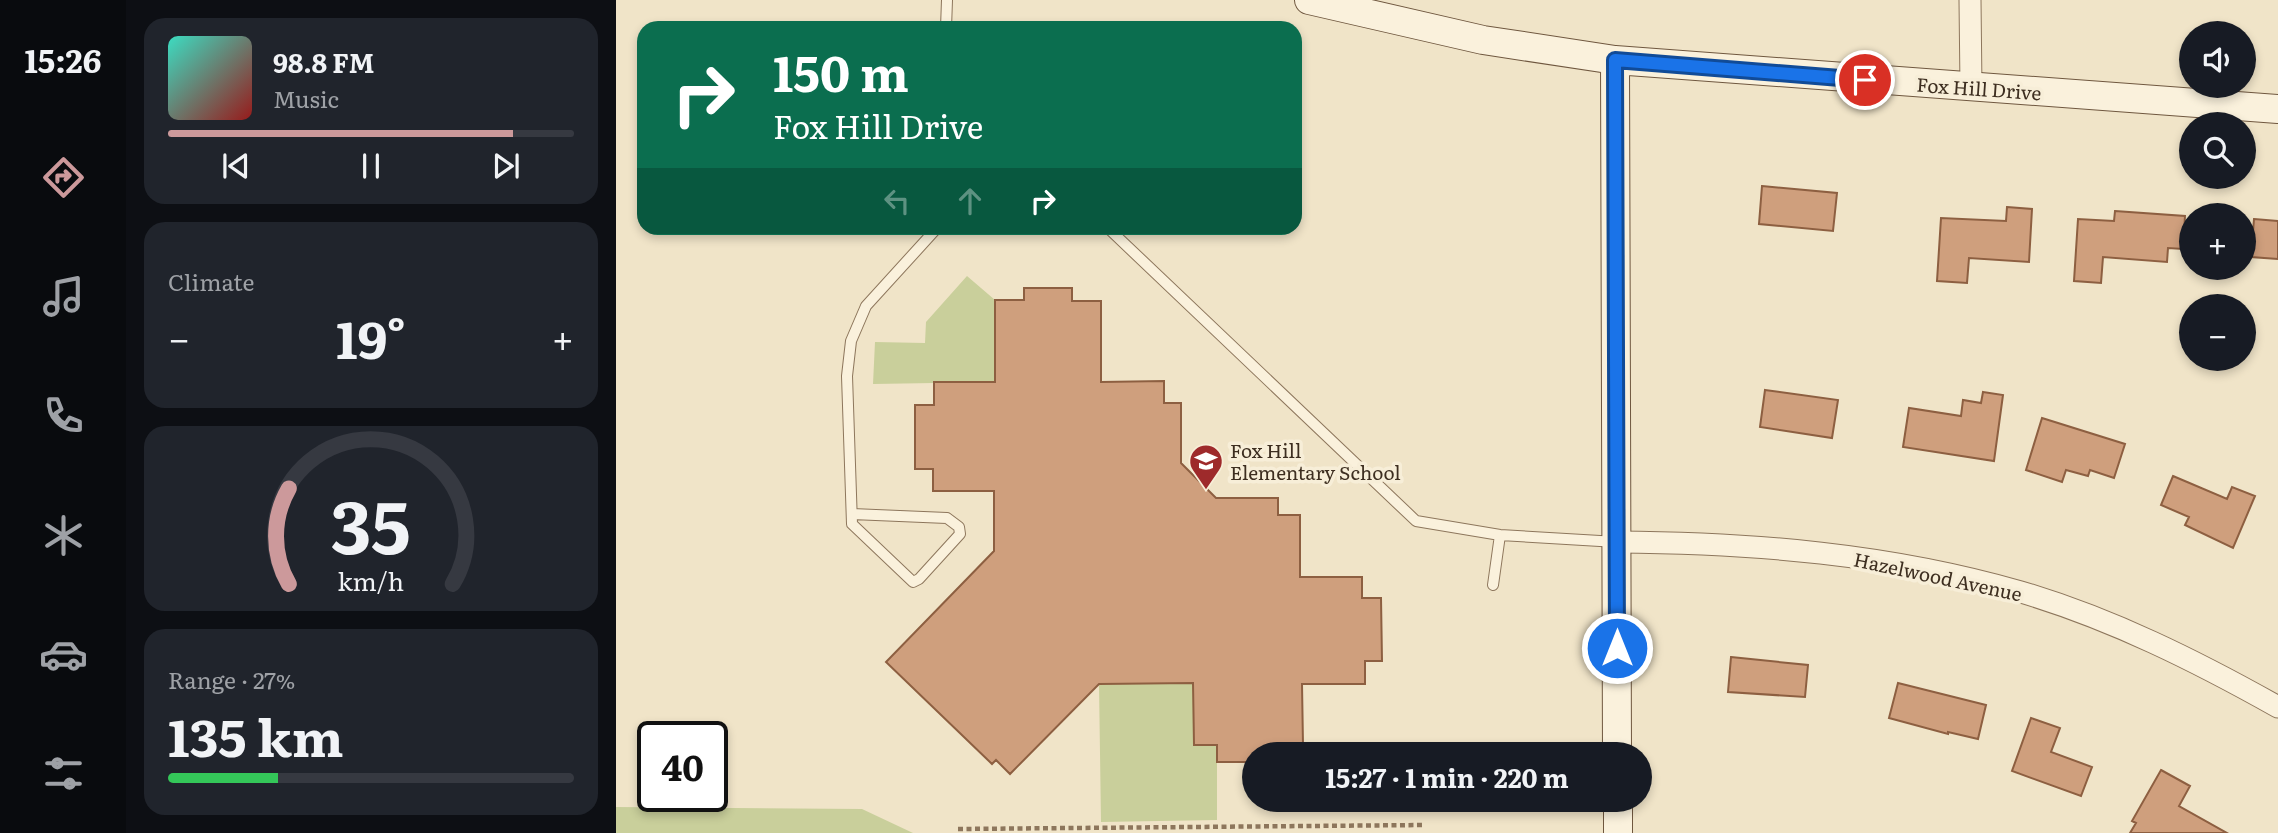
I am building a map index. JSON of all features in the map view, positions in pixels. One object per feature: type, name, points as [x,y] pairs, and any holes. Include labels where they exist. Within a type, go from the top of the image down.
[{"type":"street","name":"Fox Hill Drive","points":[[1309,0],[1483,40],[1615,60],[1971,88],[2278,108]]},
{"type":"street","points":[[1970,0],[1971,88]]},
{"type":"street","points":[[1615,60],[1618,742]]},
{"type":"street","name":"Hazelwood Avenue","points":[[1617,542],[1716,543],[1797,549],[1979,581],[2024,593],[2134,634],[2209,669],[2278,707]]},
{"type":"street","points":[[1618,812],[1618,833]]},
{"type":"lane","points":[[946,21],[947,0]]},
{"type":"lane","points":[[852,514],[947,518],[959,527],[960,534],[919,579],[913,582],[852,524],[847,376],[851,341],[866,306],[931,235]]},
{"type":"lane","points":[[1115,235],[1416,521],[1500,535],[1617,542]]},
{"type":"lane","points":[[1493,585],[1500,535]]},
{"type":"path","points":[[958,829],[1424,825]]},
{"type":"green space","points":[[967,276],[995,300],[995,382],[873,384],[875,342],[925,343],[926,322]]},
{"type":"green space","points":[[1193,683],[1194,745],[1217,745],[1217,820],[1101,822],[1099,684]]},
{"type":"green space","points":[[616,807],[637,807],[637,812],[728,812],[728,808],[862,809],[913,833],[616,833]]},
{"type":"building","points":[[1762,186],[1837,193],[1833,231],[1759,224]]},
{"type":"building","points":[[2007,207],[2032,209],[2029,262],[1969,258],[1967,283],[1937,281],[1941,218],[2006,221]]},
{"type":"building","points":[[2115,211],[2179,216],[2179,249],[2168,248],[2167,262],[2103,257],[2101,283],[2074,281],[2078,219],[2114,221]]},
{"type":"building","points":[[2256,219],[2278,221],[2278,259],[2256,257]]},
{"type":"building","points":[[1024,288],[1072,288],[1072,301],[1101,301],[1101,382],[1164,381],[1164,403],[1181,403],[1181,463],[1216,498],[1278,498],[1278,515],[1300,515],[1300,577],[1362,577],[1362,598],[1381,598],[1382,661],[1365,661],[1365,684],[1302,684],[1303,742],[1242,742],[1242,762],[1217,762],[1217,745],[1194,745],[1193,683],[1099,684],[1010,774],[996,760],[992,764],[886,662],[994,551],[994,491],[933,491],[933,469],[915,469],[915,405],[934,405],[934,382],[995,382],[995,300],[1024,300]]},
{"type":"building","points":[[1765,390],[1838,400],[1832,438],[1760,427]]},
{"type":"building","points":[[1983,392],[2003,395],[1994,461],[1903,447],[1909,408],[1961,416],[1963,400],[1981,403]]},
{"type":"building","points":[[2042,418],[2125,444],[2114,478],[2090,470],[2088,476],[2066,470],[2062,482],[2026,470]]},
{"type":"building","points":[[2173,476],[2227,499],[2232,487],[2255,496],[2233,548],[2185,525],[2189,517],[2161,505]]},
{"type":"building","points":[[1731,657],[1808,665],[1805,697],[1728,692]]},
{"type":"building","points":[[1898,683],[1986,705],[1978,739],[1889,718]]},
{"type":"building","points":[[2031,718],[2060,728],[2051,752],[2092,767],[2081,796],[2012,771]]},
{"type":"building","points":[[2161,770],[2190,786],[2179,806],[2227,833],[2130,833],[2136,823],[2132,821]]},
{"type":"place","name":"Fox Hill Elementary School","points":[[1206,491]]},
{"type":"route","points":[[1617,648],[1615,60],[1865,80]]}]
